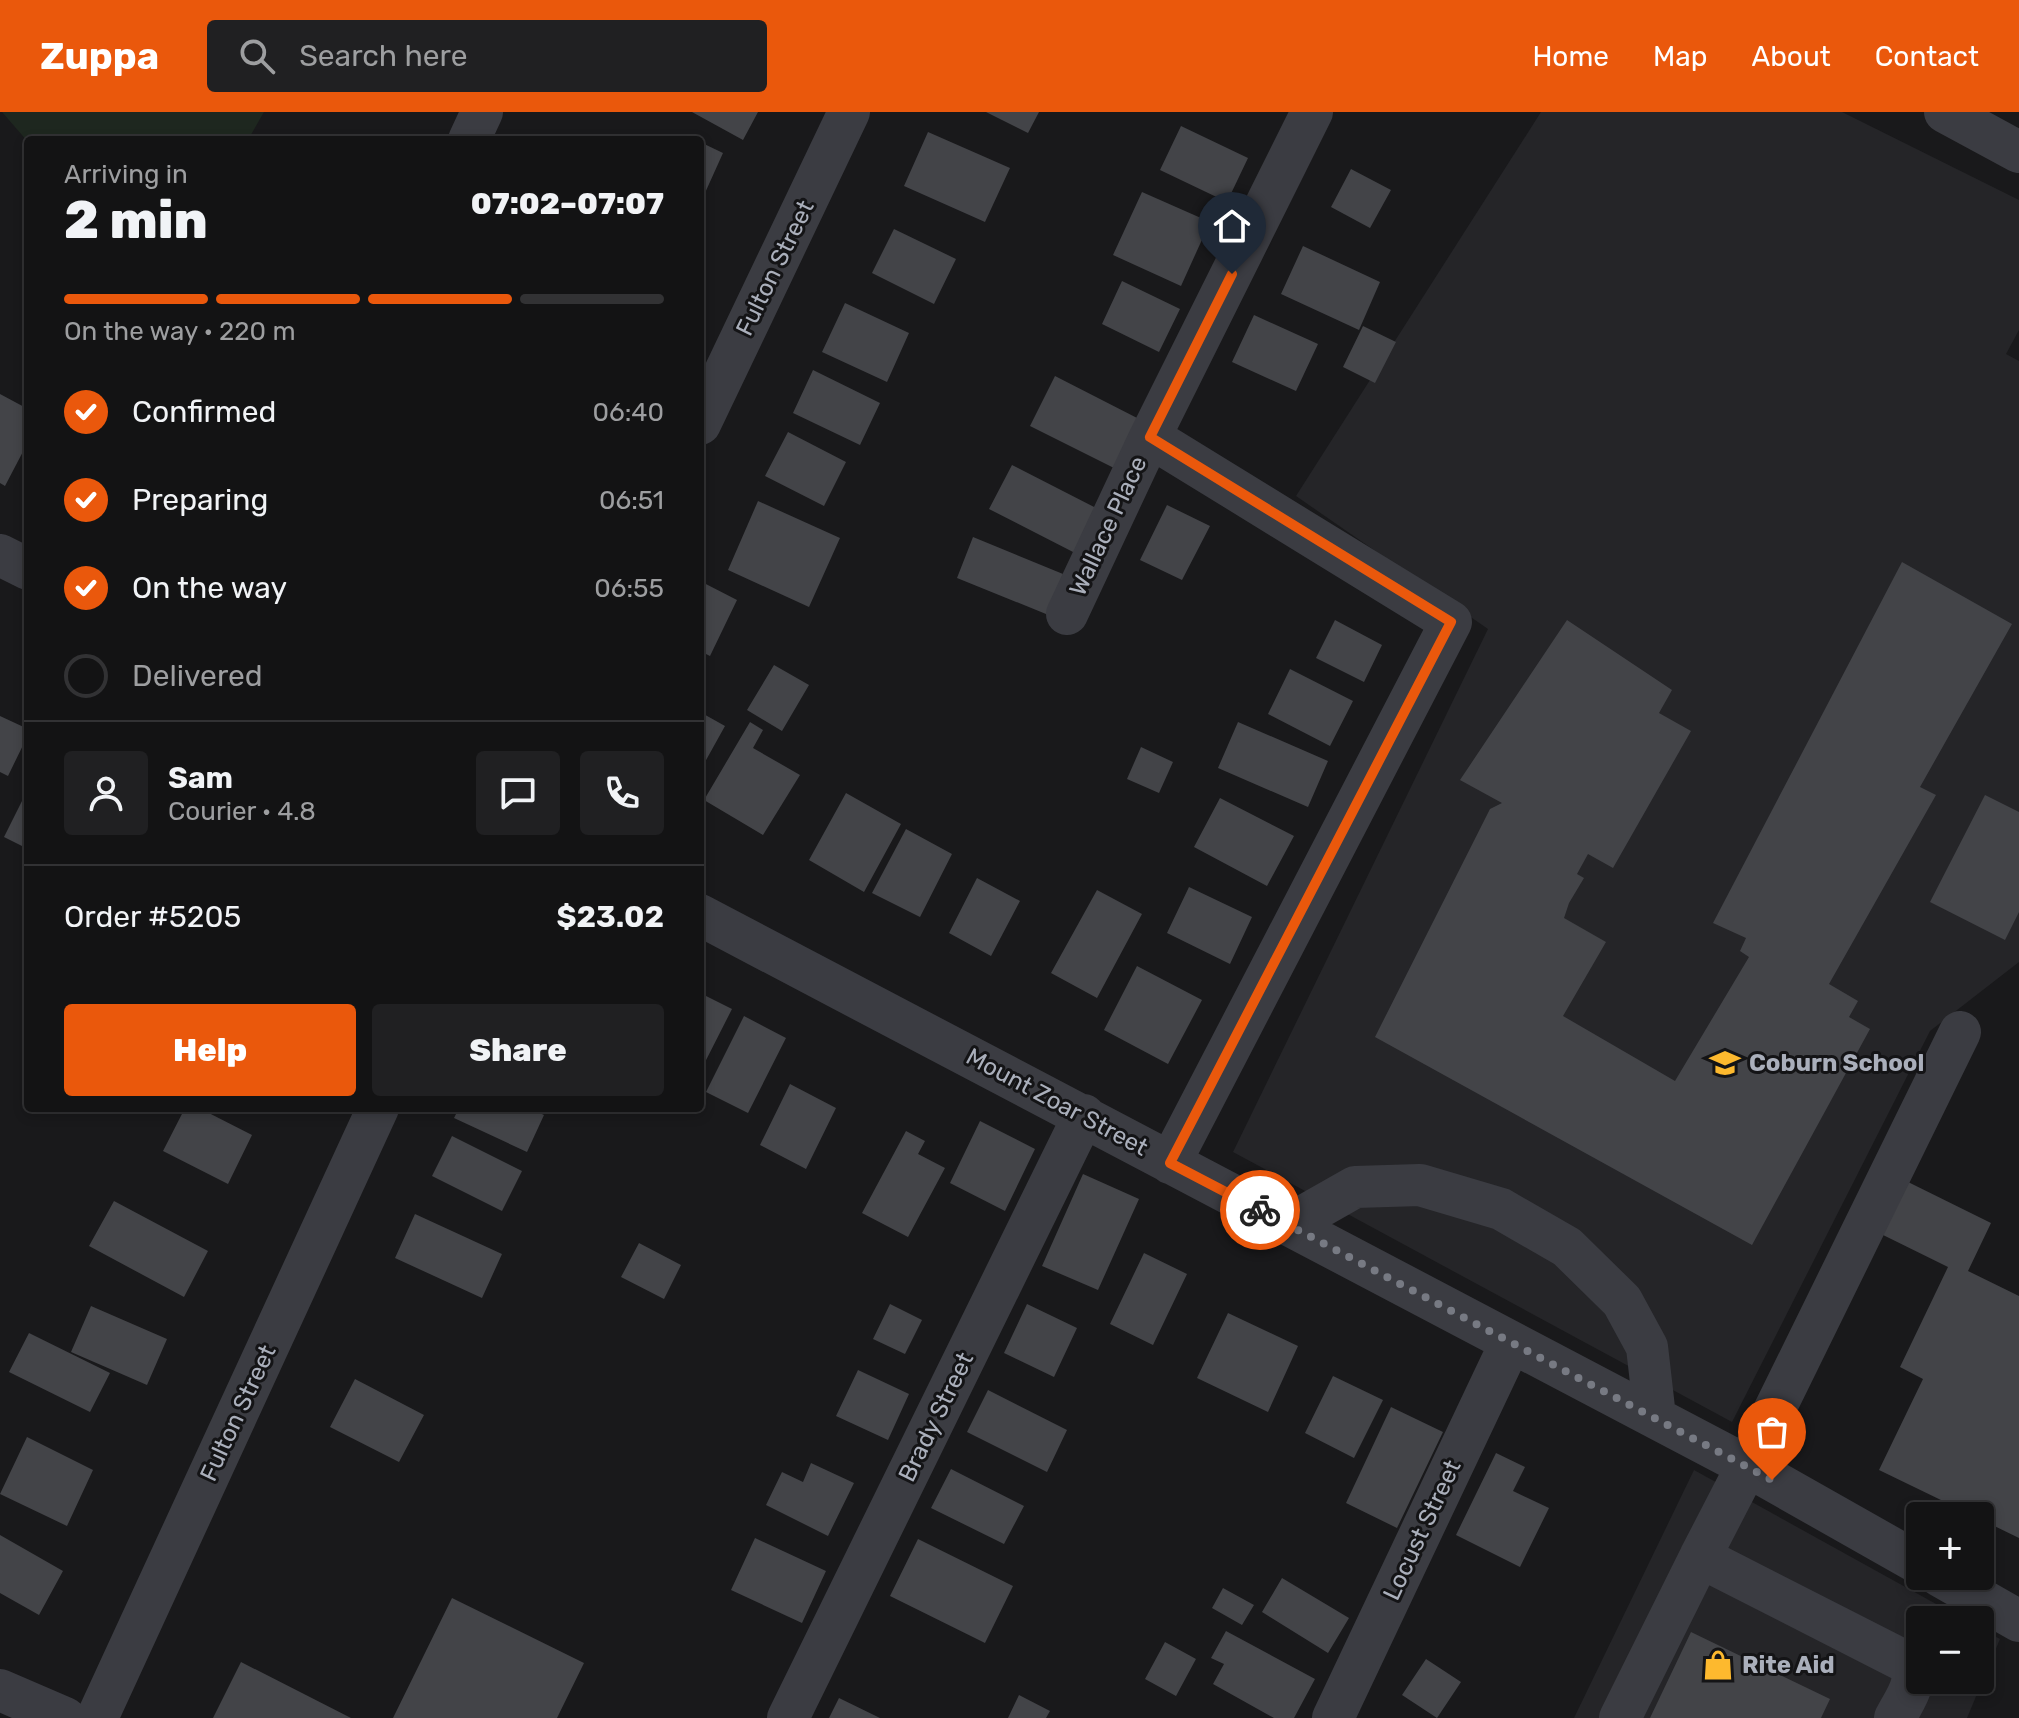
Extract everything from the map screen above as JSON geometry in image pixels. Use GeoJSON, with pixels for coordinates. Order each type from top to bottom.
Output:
{"type":"FeatureCollection","features":[{"type":"Feature","properties":{"kind":"street"},"geometry":{"type":"LineString","coordinates":[[471,136],[482,112]]}},
{"type":"Feature","properties":{"kind":"street","name":"Fulton Street"},"geometry":{"type":"LineString","coordinates":[[704,416],[849,112]]}},
{"type":"Feature","properties":{"kind":"street","name":"Wallace Place"},"geometry":{"type":"LineString","coordinates":[[1067,614],[1150,437],[1312,112]]}},
{"type":"Feature","properties":{"kind":"street"},"geometry":{"type":"LineString","coordinates":[[1945,112],[2019,152]]}},
{"type":"Feature","properties":{"kind":"street","name":"Wallace Place"},"geometry":{"type":"LineString","coordinates":[[1150,437],[1451,622],[1170,1163]]}},
{"type":"Feature","properties":{"kind":"street"},"geometry":{"type":"LineString","coordinates":[[0,555],[24,567]]}},
{"type":"Feature","properties":{"kind":"street","name":"Mount Zoar Street"},"geometry":{"type":"LineString","coordinates":[[704,917],[1655,1417],[1906,1556]]}},
{"type":"Feature","properties":{"kind":"street"},"geometry":{"type":"LineString","coordinates":[[1620,1718],[1960,1032]]}},
{"type":"Feature","properties":{"kind":"street","name":"Fulton Street"},"geometry":{"type":"LineString","coordinates":[[97,1718],[376,1112]]}},
{"type":"Feature","properties":{"kind":"street","name":"Brady Street"},"geometry":{"type":"LineString","coordinates":[[788,1718],[1084,1115]]}},
{"type":"Feature","properties":{"kind":"street"},"geometry":{"type":"LineString","coordinates":[[1288,1225],[1355,1187],[1420,1185],[1501,1209],[1567,1247],[1622,1301],[1647,1347],[1655,1417]]}},
{"type":"Feature","properties":{"kind":"street","name":"Locust Street"},"geometry":{"type":"LineString","coordinates":[[1333,1718],[1511,1342]]}},
{"type":"Feature","properties":{"kind":"street"},"geometry":{"type":"LineString","coordinates":[[1700,1557],[1906,1662],[1913,1669],[1914,1680],[1895,1718]]}},
{"type":"Feature","properties":{"kind":"street"},"geometry":{"type":"LineString","coordinates":[[1965,1590],[2019,1621]]}},
{"type":"Feature","properties":{"kind":"street"},"geometry":{"type":"LineString","coordinates":[[0,1690],[65,1718]]}},
{"type":"Feature","properties":{"kind":"shaded area"},"geometry":{"type":"Polygon","coordinates":[[[2,112],[264,112],[250,136],[24,137],[2,112]]]}},
{"type":"Feature","properties":{"kind":"shaded area"},"geometry":{"type":"Polygon","coordinates":[[[1541,112],[1842,112],[2019,200],[2019,330],[2006,354],[2019,361],[2019,962],[1930,1031],[1732,1422],[1233,1152],[1488,629],[1296,496],[1541,112]]]}},
{"type":"Feature","properties":{"kind":"shaded area"},"geometry":{"type":"Polygon","coordinates":[[[1694,1470],[1940,1606],[1906,1606],[1906,1694],[1977,1694],[1967,1718],[1574,1718],[1694,1470]]]}},
{"type":"Feature","properties":{"kind":"shaded area"},"geometry":{"type":"Polygon","coordinates":[[[1994,1636],[2000,1639],[1994,1653],[1994,1636]]]}},
{"type":"Feature","properties":{"kind":"building"},"geometry":{"type":"Polygon","coordinates":[[[692,112],[758,112],[743,140],[692,112]]]}},
{"type":"Feature","properties":{"kind":"building"},"geometry":{"type":"Polygon","coordinates":[[[986,112],[1039,112],[1028,133],[986,112]]]}},
{"type":"Feature","properties":{"kind":"building"},"geometry":{"type":"Polygon","coordinates":[[[1181,126],[1248,158],[1227,202],[1160,170],[1181,126]]]}},
{"type":"Feature","properties":{"kind":"building"},"geometry":{"type":"Polygon","coordinates":[[[928,132],[1010,168],[985,222],[904,186],[928,132]]]}},
{"type":"Feature","properties":{"kind":"building"},"geometry":{"type":"Polygon","coordinates":[[[704,144],[723,153],[704,195],[704,144]]]}},
{"type":"Feature","properties":{"kind":"building"},"geometry":{"type":"Polygon","coordinates":[[[1351,169],[1391,190],[1370,228],[1331,207],[1351,169]]]}},
{"type":"Feature","properties":{"kind":"building"},"geometry":{"type":"Polygon","coordinates":[[[1142,192],[1210,222],[1181,286],[1113,255],[1142,192]]]}},
{"type":"Feature","properties":{"kind":"building"},"geometry":{"type":"Polygon","coordinates":[[[894,229],[956,259],[934,304],[872,273],[894,229]]]}},
{"type":"Feature","properties":{"kind":"building"},"geometry":{"type":"Polygon","coordinates":[[[1303,246],[1380,282],[1359,330],[1281,294],[1303,246]]]}},
{"type":"Feature","properties":{"kind":"building"},"geometry":{"type":"Polygon","coordinates":[[[1122,281],[1180,309],[1159,352],[1102,324],[1122,281]]]}},
{"type":"Feature","properties":{"kind":"building"},"geometry":{"type":"Polygon","coordinates":[[[845,303],[909,333],[887,382],[822,352],[845,303]]]}},
{"type":"Feature","properties":{"kind":"building"},"geometry":{"type":"Polygon","coordinates":[[[1254,315],[1318,344],[1296,391],[1232,362],[1254,315]]]}},
{"type":"Feature","properties":{"kind":"building"},"geometry":{"type":"Polygon","coordinates":[[[1363,326],[1396,342],[1375,383],[1343,367],[1363,326]]]}},
{"type":"Feature","properties":{"kind":"building"},"geometry":{"type":"Polygon","coordinates":[[[813,370],[880,403],[860,445],[793,413],[813,370]]]}},
{"type":"Feature","properties":{"kind":"building"},"geometry":{"type":"Polygon","coordinates":[[[1055,376],[1141,420],[1116,469],[1030,426],[1055,376]]]}},
{"type":"Feature","properties":{"kind":"building"},"geometry":{"type":"Polygon","coordinates":[[[0,394],[24,407],[24,450],[5,486],[0,483],[0,394]]]}},
{"type":"Feature","properties":{"kind":"building"},"geometry":{"type":"Polygon","coordinates":[[[788,432],[846,462],[824,506],[765,476],[788,432]]]}},
{"type":"Feature","properties":{"kind":"building"},"geometry":{"type":"Polygon","coordinates":[[[1012,465],[1098,509],[1075,553],[989,509],[1012,465]]]}},
{"type":"Feature","properties":{"kind":"building"},"geometry":{"type":"Polygon","coordinates":[[[758,501],[840,538],[809,607],[728,570],[758,501]]]}},
{"type":"Feature","properties":{"kind":"building"},"geometry":{"type":"Polygon","coordinates":[[[1167,505],[1210,526],[1182,580],[1140,560],[1167,505]]]}},
{"type":"Feature","properties":{"kind":"building"},"geometry":{"type":"Polygon","coordinates":[[[973,537],[1063,574],[1046,614],[957,578],[973,537]]]}},
{"type":"Feature","properties":{"kind":"building"},"geometry":{"type":"Polygon","coordinates":[[[1902,562],[2012,624],[1920,787],[1936,795],[1829,984],[1858,1001],[1849,1017],[1870,1029],[1752,1245],[1375,1037],[1490,809],[1502,803],[1460,780],[1567,620],[1672,690],[1659,713],[1691,731],[1613,868],[1588,854],[1577,874],[1584,878],[1564,918],[1606,942],[1563,1016],[1675,1081],[1749,957],[1740,951],[1746,938],[1713,923],[1902,562]]]}},
{"type":"Feature","properties":{"kind":"building"},"geometry":{"type":"Polygon","coordinates":[[[704,583],[737,600],[710,656],[704,653],[704,583]]]}},
{"type":"Feature","properties":{"kind":"building"},"geometry":{"type":"Polygon","coordinates":[[[1335,620],[1382,645],[1364,682],[1316,658],[1335,620]]]}},
{"type":"Feature","properties":{"kind":"building"},"geometry":{"type":"Polygon","coordinates":[[[774,665],[809,685],[782,731],[747,710],[774,665]]]}},
{"type":"Feature","properties":{"kind":"building"},"geometry":{"type":"Polygon","coordinates":[[[1290,669],[1353,701],[1330,746],[1268,714],[1290,669]]]}},
{"type":"Feature","properties":{"kind":"building"},"geometry":{"type":"Polygon","coordinates":[[[704,714],[725,726],[704,764],[704,714]]]}},
{"type":"Feature","properties":{"kind":"building"},"geometry":{"type":"Polygon","coordinates":[[[0,716],[24,727],[24,743],[8,776],[0,772],[0,716]]]}},
{"type":"Feature","properties":{"kind":"building"},"geometry":{"type":"Polygon","coordinates":[[[750,722],[763,730],[753,748],[800,775],[763,835],[704,800],[750,722]]]}},
{"type":"Feature","properties":{"kind":"building"},"geometry":{"type":"Polygon","coordinates":[[[1238,722],[1328,761],[1308,807],[1218,768],[1238,722]]]}},
{"type":"Feature","properties":{"kind":"building"},"geometry":{"type":"Polygon","coordinates":[[[1141,747],[1173,762],[1159,793],[1127,779],[1141,747]]]}},
{"type":"Feature","properties":{"kind":"building"},"geometry":{"type":"Polygon","coordinates":[[[846,793],[901,824],[864,892],[809,860],[846,793]]]}},
{"type":"Feature","properties":{"kind":"building"},"geometry":{"type":"Polygon","coordinates":[[[1985,795],[2019,812],[2019,912],[2005,940],[1930,902],[1985,795]]]}},
{"type":"Feature","properties":{"kind":"building"},"geometry":{"type":"Polygon","coordinates":[[[24,797],[24,847],[4,837],[24,797]]]}},
{"type":"Feature","properties":{"kind":"building"},"geometry":{"type":"Polygon","coordinates":[[[1220,798],[1294,836],[1267,886],[1194,847],[1220,798]]]}},
{"type":"Feature","properties":{"kind":"building"},"geometry":{"type":"Polygon","coordinates":[[[906,829],[952,854],[920,917],[872,893],[906,829]]]}},
{"type":"Feature","properties":{"kind":"building"},"geometry":{"type":"Polygon","coordinates":[[[977,878],[1020,901],[991,956],[949,933],[977,878]]]}},
{"type":"Feature","properties":{"kind":"building"},"geometry":{"type":"Polygon","coordinates":[[[1189,887],[1252,917],[1230,964],[1167,933],[1189,887]]]}},
{"type":"Feature","properties":{"kind":"building"},"geometry":{"type":"Polygon","coordinates":[[[1097,890],[1142,914],[1097,998],[1051,973],[1097,890]]]}},
{"type":"Feature","properties":{"kind":"building"},"geometry":{"type":"Polygon","coordinates":[[[1137,966],[1202,1000],[1168,1064],[1104,1030],[1137,966]]]}},
{"type":"Feature","properties":{"kind":"building"},"geometry":{"type":"Polygon","coordinates":[[[704,995],[732,1009],[704,1064],[704,995]]]}},
{"type":"Feature","properties":{"kind":"building"},"geometry":{"type":"Polygon","coordinates":[[[744,1016],[786,1038],[748,1113],[706,1092],[744,1016]]]}},
{"type":"Feature","properties":{"kind":"building"},"geometry":{"type":"Polygon","coordinates":[[[790,1084],[836,1108],[806,1169],[760,1145],[790,1084]]]}},
{"type":"Feature","properties":{"kind":"building"},"geometry":{"type":"Polygon","coordinates":[[[183,1112],[207,1112],[252,1135],[228,1184],[163,1151],[183,1112]]]}},
{"type":"Feature","properties":{"kind":"building"},"geometry":{"type":"Polygon","coordinates":[[[457,1112],[538,1112],[544,1115],[527,1152],[454,1118],[457,1112]]]}},
{"type":"Feature","properties":{"kind":"building"},"geometry":{"type":"Polygon","coordinates":[[[980,1121],[1035,1149],[1005,1211],[950,1183],[980,1121]]]}},
{"type":"Feature","properties":{"kind":"building"},"geometry":{"type":"Polygon","coordinates":[[[906,1131],[925,1141],[918,1154],[945,1168],[908,1237],[862,1213],[906,1131]]]}},
{"type":"Feature","properties":{"kind":"building"},"geometry":{"type":"Polygon","coordinates":[[[452,1136],[522,1171],[502,1211],[432,1176],[452,1136]]]}},
{"type":"Feature","properties":{"kind":"building"},"geometry":{"type":"Polygon","coordinates":[[[1083,1174],[1139,1199],[1098,1290],[1042,1266],[1083,1174]]]}},
{"type":"Feature","properties":{"kind":"building"},"geometry":{"type":"Polygon","coordinates":[[[1904,1180],[1991,1223],[1968,1271],[2019,1296],[2019,1538],[1994,1526],[1994,1502],[1945,1502],[1879,1470],[1923,1379],[1900,1367],[1948,1267],[1879,1233],[1904,1180]]]}},
{"type":"Feature","properties":{"kind":"building"},"geometry":{"type":"Polygon","coordinates":[[[114,1201],[208,1251],[184,1297],[89,1246],[114,1201]]]}},
{"type":"Feature","properties":{"kind":"building"},"geometry":{"type":"Polygon","coordinates":[[[415,1214],[502,1254],[482,1298],[395,1258],[415,1214]]]}},
{"type":"Feature","properties":{"kind":"building"},"geometry":{"type":"Polygon","coordinates":[[[639,1243],[681,1265],[664,1299],[621,1277],[639,1243]]]}},
{"type":"Feature","properties":{"kind":"building"},"geometry":{"type":"Polygon","coordinates":[[[1144,1253],[1187,1274],[1153,1345],[1110,1324],[1144,1253]]]}},
{"type":"Feature","properties":{"kind":"building"},"geometry":{"type":"Polygon","coordinates":[[[890,1304],[922,1320],[905,1354],[873,1339],[890,1304]]]}},
{"type":"Feature","properties":{"kind":"building"},"geometry":{"type":"Polygon","coordinates":[[[1027,1304],[1077,1328],[1054,1377],[1004,1353],[1027,1304]]]}},
{"type":"Feature","properties":{"kind":"building"},"geometry":{"type":"Polygon","coordinates":[[[91,1306],[167,1339],[147,1385],[71,1352],[91,1306]]]}},
{"type":"Feature","properties":{"kind":"building"},"geometry":{"type":"Polygon","coordinates":[[[1228,1313],[1298,1346],[1268,1412],[1197,1378],[1228,1313]]]}},
{"type":"Feature","properties":{"kind":"building"},"geometry":{"type":"Polygon","coordinates":[[[29,1333],[110,1373],[90,1412],[9,1372],[29,1333]]]}},
{"type":"Feature","properties":{"kind":"building"},"geometry":{"type":"Polygon","coordinates":[[[858,1370],[909,1394],[888,1440],[836,1416],[858,1370]]]}},
{"type":"Feature","properties":{"kind":"building"},"geometry":{"type":"Polygon","coordinates":[[[1333,1376],[1383,1400],[1354,1458],[1305,1433],[1333,1376]]]}},
{"type":"Feature","properties":{"kind":"building"},"geometry":{"type":"Polygon","coordinates":[[[355,1379],[424,1415],[399,1462],[330,1427],[355,1379]]]}},
{"type":"Feature","properties":{"kind":"building"},"geometry":{"type":"Polygon","coordinates":[[[988,1390],[1067,1430],[1047,1472],[967,1432],[988,1390]]]}},
{"type":"Feature","properties":{"kind":"building"},"geometry":{"type":"Polygon","coordinates":[[[1391,1407],[1443,1432],[1397,1528],[1346,1503],[1391,1407]]]}},
{"type":"Feature","properties":{"kind":"building"},"geometry":{"type":"Polygon","coordinates":[[[27,1437],[93,1470],[67,1526],[0,1494],[27,1437]]]}},
{"type":"Feature","properties":{"kind":"building"},"geometry":{"type":"Polygon","coordinates":[[[1496,1453],[1525,1467],[1513,1491],[1549,1508],[1520,1567],[1456,1535],[1496,1453]]]}},
{"type":"Feature","properties":{"kind":"building"},"geometry":{"type":"Polygon","coordinates":[[[811,1463],[854,1483],[828,1536],[766,1505],[782,1472],[803,1482],[811,1463]]]}},
{"type":"Feature","properties":{"kind":"building"},"geometry":{"type":"Polygon","coordinates":[[[951,1469],[1024,1506],[1004,1544],[931,1508],[951,1469]]]}},
{"type":"Feature","properties":{"kind":"building"},"geometry":{"type":"Polygon","coordinates":[[[0,1535],[63,1571],[39,1615],[0,1593],[0,1535]]]}},
{"type":"Feature","properties":{"kind":"building"},"geometry":{"type":"Polygon","coordinates":[[[755,1538],[826,1571],[802,1623],[731,1590],[755,1538]]]}},
{"type":"Feature","properties":{"kind":"building"},"geometry":{"type":"Polygon","coordinates":[[[918,1539],[1013,1586],[985,1643],[890,1596],[918,1539]]]}},
{"type":"Feature","properties":{"kind":"building"},"geometry":{"type":"Polygon","coordinates":[[[1282,1578],[1349,1618],[1328,1653],[1262,1612],[1282,1578]]]}},
{"type":"Feature","properties":{"kind":"building"},"geometry":{"type":"Polygon","coordinates":[[[1223,1588],[1254,1605],[1242,1625],[1212,1608],[1223,1588]]]}},
{"type":"Feature","properties":{"kind":"building"},"geometry":{"type":"Polygon","coordinates":[[[452,1598],[584,1663],[557,1718],[393,1718],[452,1598]]]}},
{"type":"Feature","properties":{"kind":"building"},"geometry":{"type":"Polygon","coordinates":[[[1226,1631],[1315,1679],[1294,1718],[1274,1718],[1213,1684],[1224,1664],[1211,1658],[1226,1631]]]}},
{"type":"Feature","properties":{"kind":"building","name":"Rite Aid"},"geometry":{"type":"Polygon","coordinates":[[[1691,1632],[1830,1699],[1821,1718],[1650,1718],[1691,1632]]]}},
{"type":"Feature","properties":{"kind":"building"},"geometry":{"type":"Polygon","coordinates":[[[1165,1642],[1196,1659],[1176,1696],[1145,1679],[1165,1642]]]}},
{"type":"Feature","properties":{"kind":"building"},"geometry":{"type":"Polygon","coordinates":[[[1426,1659],[1461,1682],[1437,1718],[1402,1695],[1426,1659]]]}},
{"type":"Feature","properties":{"kind":"building"},"geometry":{"type":"Polygon","coordinates":[[[241,1662],[351,1718],[213,1718],[241,1662]]]}},
{"type":"Feature","properties":{"kind":"building"},"geometry":{"type":"Polygon","coordinates":[[[1019,1695],[1050,1711],[1046,1718],[1008,1718],[1019,1695]]]}},
{"type":"Feature","properties":{"kind":"building"},"geometry":{"type":"Polygon","coordinates":[[[839,1698],[880,1718],[829,1718],[839,1698]]]}},
{"type":"Feature","properties":{"kind":"way so far"},"geometry":{"type":"LineString","coordinates":[[1260,1210],[1772,1480]]}},
{"type":"Feature","properties":{"kind":"place","name":"Coburn School"},"geometry":{"type":"Point","coordinates":[1725,1063]}},
{"type":"Feature","properties":{"kind":"place","name":"Rite Aid"},"geometry":{"type":"Point","coordinates":[1718,1665]}},
{"type":"Feature","properties":{"kind":"route"},"geometry":{"type":"LineString","coordinates":[[1232,274],[1150,437],[1451,622],[1170,1163],[1260,1210]]}}]}
